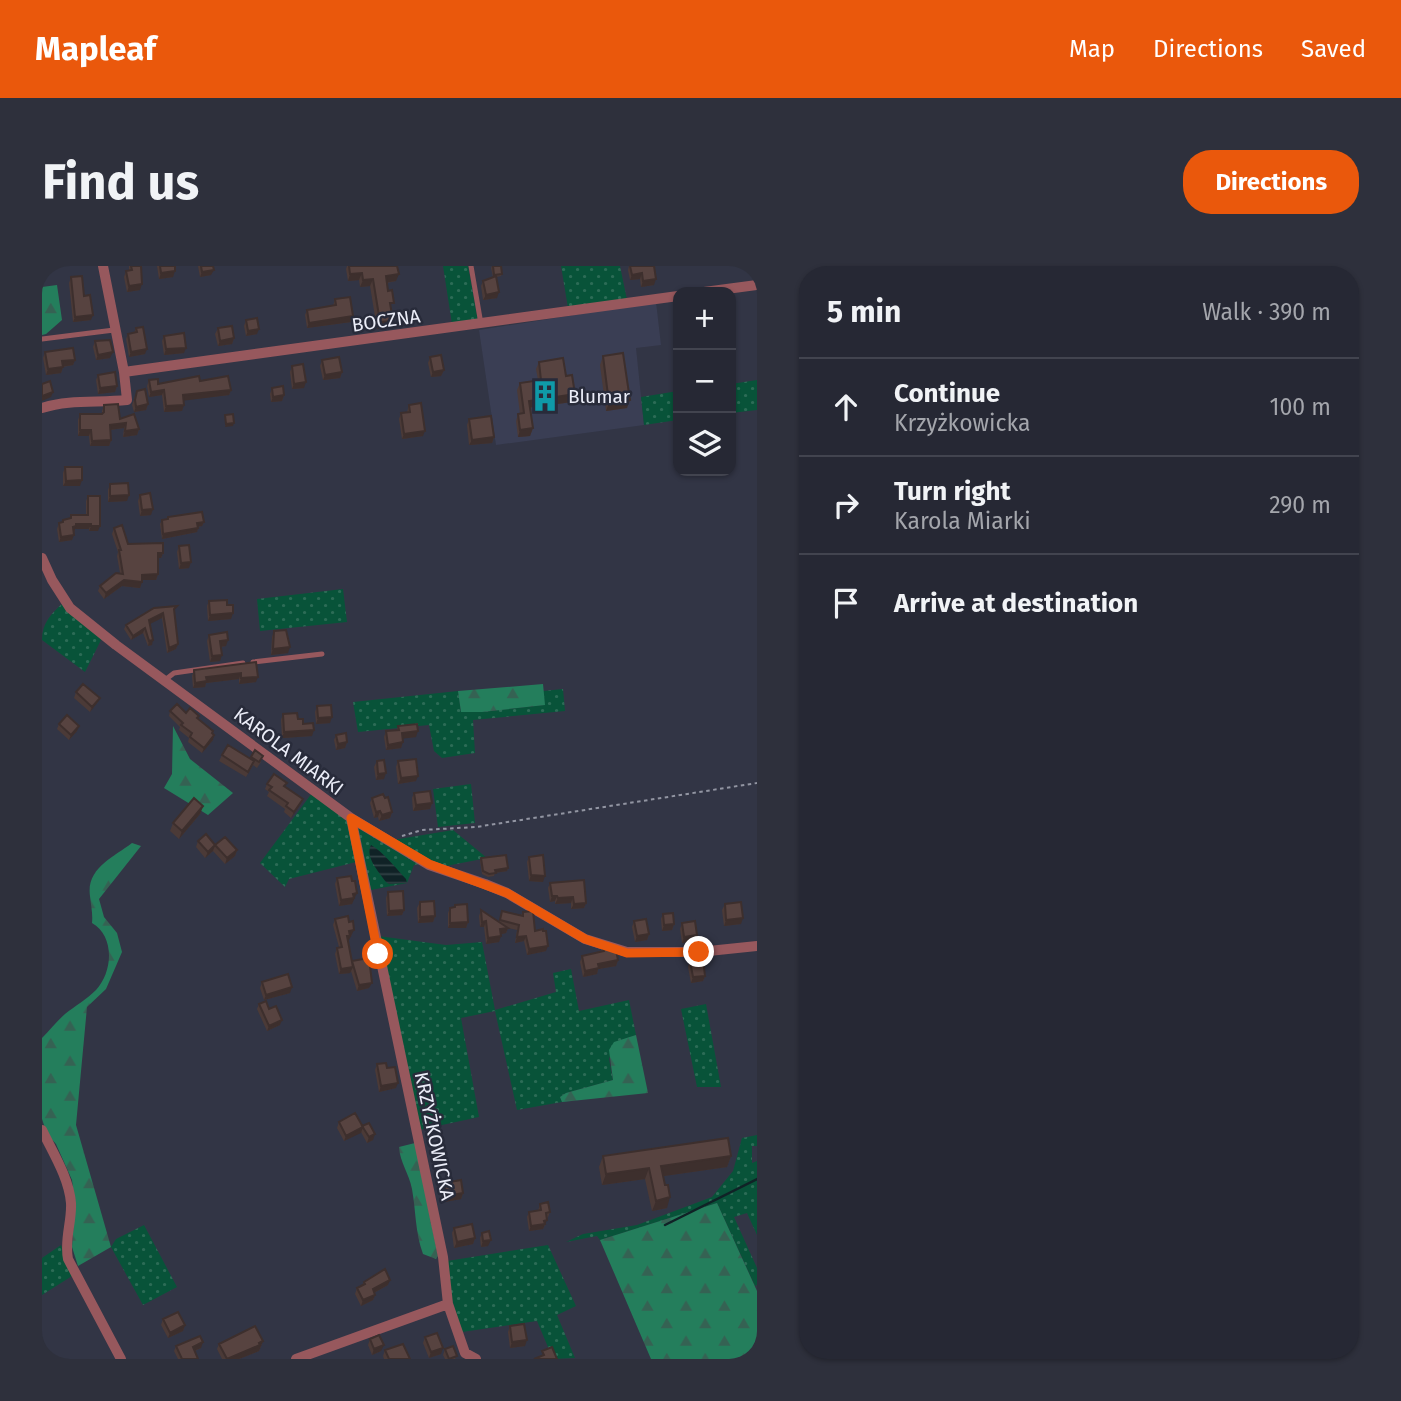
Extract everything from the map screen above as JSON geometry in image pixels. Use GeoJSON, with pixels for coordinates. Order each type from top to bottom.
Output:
{"type":"FeatureCollection","features":[{"type":"Feature","properties":{"kind":"street"},"geometry":{"type":"LineString","coordinates":[[42,408],[61,401],[127,400],[103,266]]}},
{"type":"Feature","properties":{"kind":"street"},"geometry":{"type":"LineString","coordinates":[[736,288],[757,285]]}},
{"type":"Feature","properties":{"kind":"street","name":"BOCZNA"},"geometry":{"type":"LineString","coordinates":[[124,372],[673,297]]}},
{"type":"Feature","properties":{"kind":"street","name":"KAROLA MIARKI"},"geometry":{"type":"LineString","coordinates":[[42,558],[70,608],[164,681],[351,818],[429,864],[507,893],[585,939],[627,953],[699,952],[757,946]]}},
{"type":"Feature","properties":{"kind":"street","name":"KRZYŻKOWICKA"},"geometry":{"type":"LineString","coordinates":[[351,818],[443,1257],[448,1304],[465,1353],[477,1359]]}},
{"type":"Feature","properties":{"kind":"street"},"geometry":{"type":"LineString","coordinates":[[42,1130],[68,1188],[71,1206],[66,1247],[68,1259],[121,1359]]}},
{"type":"Feature","properties":{"kind":"street"},"geometry":{"type":"LineString","coordinates":[[296,1359],[448,1304]]}},
{"type":"Feature","properties":{"kind":"lane"},"geometry":{"type":"LineString","coordinates":[[471,266],[481,324]]}},
{"type":"Feature","properties":{"kind":"lane"},"geometry":{"type":"LineString","coordinates":[[42,339],[114,330]]}},
{"type":"Feature","properties":{"kind":"lane"},"geometry":{"type":"LineString","coordinates":[[164,681],[174,673],[187,670],[322,654]]}},
{"type":"Feature","properties":{"kind":"path"},"geometry":{"type":"LineString","coordinates":[[387,840],[422,830],[476,827],[757,783]]}},
{"type":"Feature","properties":{"kind":"shaded area"},"geometry":{"type":"Polygon","coordinates":[[[656,302],[661,345],[636,348],[644,425],[496,445],[479,330],[656,302]]]}},
{"type":"Feature","properties":{"kind":"shaded area"},"geometry":{"type":"Polygon","coordinates":[[[371,845],[389,860],[407,883],[386,882],[371,859],[371,845]]]}},
{"type":"Feature","properties":{"kind":"green space"},"geometry":{"type":"Polygon","coordinates":[[[443,266],[468,266],[478,321],[452,324],[443,266]]]}},
{"type":"Feature","properties":{"kind":"green space"},"geometry":{"type":"Polygon","coordinates":[[[561,266],[620,266],[627,300],[568,308],[561,266]]]}},
{"type":"Feature","properties":{"kind":"green space"},"geometry":{"type":"Polygon","coordinates":[[[57,285],[62,320],[42,335],[42,287],[57,285]]]}},
{"type":"Feature","properties":{"kind":"green space"},"geometry":{"type":"Polygon","coordinates":[[[757,380],[757,410],[736,412],[736,383],[757,380]]]}},
{"type":"Feature","properties":{"kind":"green space"},"geometry":{"type":"Polygon","coordinates":[[[673,392],[673,421],[644,425],[641,397],[673,392]]]}},
{"type":"Feature","properties":{"kind":"green space"},"geometry":{"type":"Polygon","coordinates":[[[343,589],[347,622],[260,631],[257,599],[343,589]]]}},
{"type":"Feature","properties":{"kind":"green space"},"geometry":{"type":"Polygon","coordinates":[[[63,603],[102,638],[85,672],[42,640],[48,619],[63,603]]]}},
{"type":"Feature","properties":{"kind":"green space"},"geometry":{"type":"Polygon","coordinates":[[[543,684],[545,705],[461,712],[458,691],[543,684]]]}},
{"type":"Feature","properties":{"kind":"green space"},"geometry":{"type":"Polygon","coordinates":[[[563,689],[565,711],[473,720],[475,753],[442,758],[434,751],[429,725],[358,732],[353,702],[458,691],[461,712],[482,712],[544,705],[543,691],[563,689]]]}},
{"type":"Feature","properties":{"kind":"green space"},"geometry":{"type":"Polygon","coordinates":[[[173,726],[190,759],[233,793],[208,815],[164,788],[172,774],[173,726]]]}},
{"type":"Feature","properties":{"kind":"green space"},"geometry":{"type":"Polygon","coordinates":[[[471,784],[475,823],[438,827],[433,789],[471,784]]]}},
{"type":"Feature","properties":{"kind":"green space"},"geometry":{"type":"Polygon","coordinates":[[[312,793],[348,820],[356,862],[289,879],[285,887],[260,863],[312,793]]]}},
{"type":"Feature","properties":{"kind":"green space"},"geometry":{"type":"Polygon","coordinates":[[[356,825],[420,864],[414,865],[407,883],[371,890],[356,825]]]}},
{"type":"Feature","properties":{"kind":"green space"},"geometry":{"type":"Polygon","coordinates":[[[453,830],[487,858],[446,866],[430,862],[393,840],[453,830]]]}},
{"type":"Feature","properties":{"kind":"green space"},"geometry":{"type":"Polygon","coordinates":[[[132,843],[141,846],[99,899],[104,917],[117,933],[122,952],[106,989],[87,1007],[76,1125],[111,1247],[78,1266],[72,1247],[75,1204],[72,1180],[56,1144],[47,1134],[42,1119],[42,1038],[65,1014],[96,990],[106,974],[108,945],[105,936],[92,923],[90,886],[92,878],[103,864],[132,843]]]}},
{"type":"Feature","properties":{"kind":"green space"},"geometry":{"type":"Polygon","coordinates":[[[378,936],[446,945],[482,942],[495,1010],[556,992],[553,973],[571,969],[579,1011],[629,1000],[636,1035],[615,1042],[609,1059],[613,1080],[566,1093],[560,1097],[562,1102],[517,1110],[495,1011],[461,1018],[479,1117],[419,1130],[378,936]]]}},
{"type":"Feature","properties":{"kind":"green space"},"geometry":{"type":"Polygon","coordinates":[[[706,1004],[721,1087],[697,1087],[681,1009],[706,1004]]]}},
{"type":"Feature","properties":{"kind":"green space"},"geometry":{"type":"Polygon","coordinates":[[[636,1035],[648,1093],[562,1102],[560,1097],[566,1093],[613,1080],[609,1050],[614,1042],[636,1035]]]}},
{"type":"Feature","properties":{"kind":"green space"},"geometry":{"type":"Polygon","coordinates":[[[757,1135],[757,1146],[752,1146],[752,1163],[757,1161],[757,1235],[747,1213],[734,1217],[757,1268],[757,1285],[755,1286],[717,1203],[600,1240],[597,1236],[566,1242],[583,1234],[637,1225],[712,1197],[733,1171],[742,1138],[757,1135]]]}},
{"type":"Feature","properties":{"kind":"green space"},"geometry":{"type":"Polygon","coordinates":[[[415,1143],[438,1256],[436,1259],[423,1254],[420,1246],[412,1189],[400,1153],[399,1147],[415,1143]]]}},
{"type":"Feature","properties":{"kind":"green space"},"geometry":{"type":"Polygon","coordinates":[[[717,1203],[757,1291],[757,1359],[651,1359],[600,1240],[717,1203]]]}},
{"type":"Feature","properties":{"kind":"green space"},"geometry":{"type":"Polygon","coordinates":[[[144,1225],[177,1287],[143,1305],[111,1247],[116,1239],[144,1225]]]}},
{"type":"Feature","properties":{"kind":"green space"},"geometry":{"type":"Polygon","coordinates":[[[61,1245],[72,1276],[42,1295],[42,1258],[61,1245]]]}},
{"type":"Feature","properties":{"kind":"green space"},"geometry":{"type":"Polygon","coordinates":[[[548,1245],[576,1306],[557,1315],[575,1358],[553,1359],[537,1321],[462,1332],[452,1300],[447,1261],[548,1245]]]}},
{"type":"Feature","properties":{"kind":"building"},"geometry":{"type":"Polygon","coordinates":[[[131,266],[141,266],[142,284],[129,286],[126,271],[132,270],[131,266]]]}},
{"type":"Feature","properties":{"kind":"building"},"geometry":{"type":"Polygon","coordinates":[[[160,266],[175,266],[175,271],[161,273],[160,266]]]}},
{"type":"Feature","properties":{"kind":"building"},"geometry":{"type":"Polygon","coordinates":[[[201,266],[213,266],[214,270],[202,272],[201,266]]]}},
{"type":"Feature","properties":{"kind":"building"},"geometry":{"type":"Polygon","coordinates":[[[349,266],[397,266],[399,274],[386,276],[388,291],[392,290],[394,303],[390,303],[393,321],[380,322],[373,279],[363,280],[362,273],[350,274],[349,266]]]}},
{"type":"Feature","properties":{"kind":"building"},"geometry":{"type":"Polygon","coordinates":[[[493,266],[501,266],[502,274],[494,275],[493,266]]]}},
{"type":"Feature","properties":{"kind":"building"},"geometry":{"type":"Polygon","coordinates":[[[630,266],[654,266],[656,279],[643,281],[642,273],[632,275],[630,266]]]}},
{"type":"Feature","properties":{"kind":"building"},"geometry":{"type":"Polygon","coordinates":[[[82,276],[84,296],[90,295],[93,315],[75,317],[71,277],[82,276]]]}},
{"type":"Feature","properties":{"kind":"building"},"geometry":{"type":"Polygon","coordinates":[[[496,276],[499,292],[486,295],[483,281],[496,276]]]}},
{"type":"Feature","properties":{"kind":"building"},"geometry":{"type":"Polygon","coordinates":[[[350,297],[353,316],[309,323],[307,310],[336,305],[335,299],[350,297]]]}},
{"type":"Feature","properties":{"kind":"building"},"geometry":{"type":"Polygon","coordinates":[[[257,318],[259,329],[248,331],[246,320],[257,318]]]}},
{"type":"Feature","properties":{"kind":"building"},"geometry":{"type":"Polygon","coordinates":[[[232,326],[234,338],[220,341],[218,328],[232,326]]]}},
{"type":"Feature","properties":{"kind":"building"},"geometry":{"type":"Polygon","coordinates":[[[143,327],[147,349],[131,352],[128,334],[143,327]]]}},
{"type":"Feature","properties":{"kind":"building"},"geometry":{"type":"Polygon","coordinates":[[[184,333],[186,348],[166,349],[164,336],[184,333]]]}},
{"type":"Feature","properties":{"kind":"building"},"geometry":{"type":"Polygon","coordinates":[[[110,340],[113,352],[98,355],[95,341],[110,340]]]}},
{"type":"Feature","properties":{"kind":"building"},"geometry":{"type":"Polygon","coordinates":[[[73,348],[75,360],[62,361],[63,367],[48,369],[45,352],[73,348]]]}},
{"type":"Feature","properties":{"kind":"building"},"geometry":{"type":"Polygon","coordinates":[[[623,353],[630,400],[609,403],[603,356],[623,353]]]}},
{"type":"Feature","properties":{"kind":"building"},"geometry":{"type":"Polygon","coordinates":[[[441,355],[444,370],[433,372],[430,357],[441,355]]]}},
{"type":"Feature","properties":{"kind":"building"},"geometry":{"type":"Polygon","coordinates":[[[339,357],[342,372],[325,375],[322,360],[339,357]]]}},
{"type":"Feature","properties":{"kind":"building"},"geometry":{"type":"Polygon","coordinates":[[[563,358],[566,376],[572,375],[575,394],[529,401],[533,428],[520,430],[518,414],[524,413],[520,383],[541,380],[539,362],[563,358]]]}},
{"type":"Feature","properties":{"kind":"building"},"geometry":{"type":"Polygon","coordinates":[[[303,364],[306,382],[294,384],[292,366],[303,364]]]}},
{"type":"Feature","properties":{"kind":"building"},"geometry":{"type":"Polygon","coordinates":[[[115,372],[117,386],[100,388],[98,375],[115,372]]]}},
{"type":"Feature","properties":{"kind":"building"},"geometry":{"type":"Polygon","coordinates":[[[199,376],[200,381],[228,376],[231,390],[183,395],[184,405],[166,406],[164,390],[151,392],[149,380],[158,379],[158,384],[199,376]]]}},
{"type":"Feature","properties":{"kind":"building"},"geometry":{"type":"Polygon","coordinates":[[[50,381],[53,392],[42,396],[42,384],[50,381]]]}},
{"type":"Feature","properties":{"kind":"building"},"geometry":{"type":"Polygon","coordinates":[[[283,386],[284,395],[273,397],[272,388],[283,386]]]}},
{"type":"Feature","properties":{"kind":"building"},"geometry":{"type":"Polygon","coordinates":[[[145,389],[148,404],[136,407],[137,391],[145,389]]]}},
{"type":"Feature","properties":{"kind":"building"},"geometry":{"type":"Polygon","coordinates":[[[421,403],[425,431],[404,434],[401,413],[410,412],[409,405],[421,403]]]}},
{"type":"Feature","properties":{"kind":"building"},"geometry":{"type":"Polygon","coordinates":[[[118,404],[120,419],[134,414],[139,429],[125,431],[126,423],[110,425],[111,440],[92,441],[91,430],[80,430],[80,414],[102,414],[104,405],[118,404]]]}},
{"type":"Feature","properties":{"kind":"building"},"geometry":{"type":"Polygon","coordinates":[[[233,414],[234,423],[226,424],[225,415],[233,414]]]}},
{"type":"Feature","properties":{"kind":"building"},"geometry":{"type":"Polygon","coordinates":[[[491,416],[494,437],[472,440],[469,419],[491,416]]]}},
{"type":"Feature","properties":{"kind":"building"},"geometry":{"type":"Polygon","coordinates":[[[65,467],[82,467],[82,480],[66,481],[65,467]]]}},
{"type":"Feature","properties":{"kind":"building"},"geometry":{"type":"Polygon","coordinates":[[[128,483],[129,495],[110,496],[110,484],[128,483]]]}},
{"type":"Feature","properties":{"kind":"building"},"geometry":{"type":"Polygon","coordinates":[[[150,493],[153,509],[142,510],[140,495],[150,493]]]}},
{"type":"Feature","properties":{"kind":"building"},"geometry":{"type":"Polygon","coordinates":[[[88,496],[100,496],[100,526],[76,524],[73,527],[74,535],[61,537],[59,523],[71,518],[71,515],[88,515],[88,496]]]}},
{"type":"Feature","properties":{"kind":"building"},"geometry":{"type":"Polygon","coordinates":[[[202,512],[204,522],[197,523],[198,528],[163,534],[162,520],[202,512]]]}},
{"type":"Feature","properties":{"kind":"building"},"geometry":{"type":"Polygon","coordinates":[[[122,525],[128,544],[163,543],[163,553],[158,553],[158,574],[142,575],[142,582],[124,580],[106,593],[100,586],[116,573],[123,574],[121,550],[114,528],[122,525]]]}},
{"type":"Feature","properties":{"kind":"building"},"geometry":{"type":"Polygon","coordinates":[[[189,545],[191,562],[181,563],[179,546],[189,545]]]}},
{"type":"Feature","properties":{"kind":"building"},"geometry":{"type":"Polygon","coordinates":[[[227,600],[227,605],[233,605],[233,613],[210,615],[209,601],[227,600]]]}},
{"type":"Feature","properties":{"kind":"building"},"geometry":{"type":"Polygon","coordinates":[[[177,606],[174,609],[178,644],[169,648],[163,613],[149,620],[153,640],[149,641],[145,628],[133,636],[126,625],[154,608],[177,606]]]}},
{"type":"Feature","properties":{"kind":"building"},"geometry":{"type":"Polygon","coordinates":[[[286,630],[290,647],[273,649],[274,631],[286,630]]]}},
{"type":"Feature","properties":{"kind":"building"},"geometry":{"type":"Polygon","coordinates":[[[227,632],[228,640],[220,641],[222,655],[212,656],[209,635],[227,632]]]}},
{"type":"Feature","properties":{"kind":"building"},"geometry":{"type":"Polygon","coordinates":[[[256,662],[258,677],[241,678],[241,673],[206,677],[207,681],[195,683],[194,670],[256,662]]]}},
{"type":"Feature","properties":{"kind":"building"},"geometry":{"type":"Polygon","coordinates":[[[83,684],[100,698],[92,707],[76,692],[83,684]]]}},
{"type":"Feature","properties":{"kind":"building"},"geometry":{"type":"Polygon","coordinates":[[[177,704],[186,713],[190,708],[199,716],[197,718],[213,731],[214,735],[204,748],[190,737],[192,733],[181,725],[183,723],[170,711],[177,704]]]}},
{"type":"Feature","properties":{"kind":"building"},"geometry":{"type":"Polygon","coordinates":[[[331,705],[332,717],[318,718],[317,706],[331,705]]]}},
{"type":"Feature","properties":{"kind":"building"},"geometry":{"type":"Polygon","coordinates":[[[297,713],[298,719],[303,719],[303,724],[313,723],[314,730],[284,732],[283,714],[297,713]]]}},
{"type":"Feature","properties":{"kind":"building"},"geometry":{"type":"Polygon","coordinates":[[[67,715],[79,726],[71,735],[59,724],[67,715]]]}},
{"type":"Feature","properties":{"kind":"building"},"geometry":{"type":"Polygon","coordinates":[[[417,724],[418,731],[402,733],[403,742],[388,745],[386,731],[399,730],[398,726],[417,724]]]}},
{"type":"Feature","properties":{"kind":"building"},"geometry":{"type":"Polygon","coordinates":[[[346,733],[347,742],[338,744],[336,735],[346,733]]]}},
{"type":"Feature","properties":{"kind":"building"},"geometry":{"type":"Polygon","coordinates":[[[228,745],[254,761],[248,772],[222,755],[228,745]]]}},
{"type":"Feature","properties":{"kind":"building"},"geometry":{"type":"Polygon","coordinates":[[[255,750],[263,756],[259,762],[251,757],[255,750]]]}},
{"type":"Feature","properties":{"kind":"building"},"geometry":{"type":"Polygon","coordinates":[[[416,759],[418,776],[401,778],[398,761],[416,759]]]}},
{"type":"Feature","properties":{"kind":"building"},"geometry":{"type":"Polygon","coordinates":[[[384,760],[386,773],[378,774],[377,761],[384,760]]]}},
{"type":"Feature","properties":{"kind":"building"},"geometry":{"type":"Polygon","coordinates":[[[274,774],[287,783],[284,786],[303,799],[294,812],[286,806],[288,803],[269,790],[272,787],[267,784],[274,774]]]}},
{"type":"Feature","properties":{"kind":"building"},"geometry":{"type":"Polygon","coordinates":[[[430,791],[432,803],[416,805],[414,793],[430,791]]]}},
{"type":"Feature","properties":{"kind":"building"},"geometry":{"type":"Polygon","coordinates":[[[383,794],[385,798],[388,797],[392,812],[382,815],[380,811],[376,812],[372,798],[383,794]]]}},
{"type":"Feature","properties":{"kind":"building"},"geometry":{"type":"Polygon","coordinates":[[[194,798],[203,806],[182,831],[173,823],[194,798]]]}},
{"type":"Feature","properties":{"kind":"building"},"geometry":{"type":"Polygon","coordinates":[[[206,834],[215,845],[208,852],[198,841],[206,834]]]}},
{"type":"Feature","properties":{"kind":"building"},"geometry":{"type":"Polygon","coordinates":[[[225,837],[237,850],[227,858],[215,845],[225,837]]]}},
{"type":"Feature","properties":{"kind":"building"},"geometry":{"type":"Polygon","coordinates":[[[506,855],[508,868],[489,874],[483,871],[481,858],[506,855]]]}},
{"type":"Feature","properties":{"kind":"building"},"geometry":{"type":"Polygon","coordinates":[[[543,855],[545,876],[531,875],[529,857],[543,855]]]}},
{"type":"Feature","properties":{"kind":"building"},"geometry":{"type":"Polygon","coordinates":[[[351,876],[352,881],[355,881],[357,893],[353,894],[354,898],[341,900],[337,878],[351,876]]]}},
{"type":"Feature","properties":{"kind":"building"},"geometry":{"type":"Polygon","coordinates":[[[584,880],[586,903],[574,904],[573,897],[552,896],[550,883],[584,880]]]}},
{"type":"Feature","properties":{"kind":"building"},"geometry":{"type":"Polygon","coordinates":[[[403,891],[404,910],[389,911],[388,892],[403,891]]]}},
{"type":"Feature","properties":{"kind":"building"},"geometry":{"type":"Polygon","coordinates":[[[434,901],[435,916],[420,917],[420,902],[434,901]]]}},
{"type":"Feature","properties":{"kind":"building"},"geometry":{"type":"Polygon","coordinates":[[[741,902],[743,918],[726,920],[725,904],[741,902]]]}},
{"type":"Feature","properties":{"kind":"building"},"geometry":{"type":"Polygon","coordinates":[[[467,904],[468,922],[450,923],[450,908],[467,904]]]}},
{"type":"Feature","properties":{"kind":"building"},"geometry":{"type":"Polygon","coordinates":[[[481,910],[508,928],[500,929],[501,936],[488,938],[486,921],[482,922],[481,910]]]}},
{"type":"Feature","properties":{"kind":"building"},"geometry":{"type":"Polygon","coordinates":[[[502,911],[523,916],[523,912],[533,911],[535,931],[546,931],[548,946],[529,949],[526,936],[517,937],[519,925],[500,920],[502,911]]]}},
{"type":"Feature","properties":{"kind":"building"},"geometry":{"type":"Polygon","coordinates":[[[673,913],[674,924],[664,925],[663,914],[673,913]]]}},
{"type":"Feature","properties":{"kind":"building"},"geometry":{"type":"Polygon","coordinates":[[[348,916],[349,922],[353,921],[354,930],[349,931],[350,936],[347,936],[353,967],[341,969],[337,948],[342,947],[335,919],[348,916]]]}},
{"type":"Feature","properties":{"kind":"building"},"geometry":{"type":"Polygon","coordinates":[[[646,919],[649,934],[637,936],[634,921],[646,919]]]}},
{"type":"Feature","properties":{"kind":"building"},"geometry":{"type":"Polygon","coordinates":[[[695,921],[697,935],[684,937],[682,923],[695,921]]]}},
{"type":"Feature","properties":{"kind":"building"},"geometry":{"type":"Polygon","coordinates":[[[603,946],[616,950],[618,960],[598,964],[599,968],[585,971],[582,956],[604,951],[603,946]]]}},
{"type":"Feature","properties":{"kind":"building"},"geometry":{"type":"Polygon","coordinates":[[[369,958],[372,983],[359,985],[352,961],[369,958]]]}},
{"type":"Feature","properties":{"kind":"building"},"geometry":{"type":"Polygon","coordinates":[[[703,959],[705,976],[693,977],[690,961],[703,959]]]}},
{"type":"Feature","properties":{"kind":"building"},"geometry":{"type":"Polygon","coordinates":[[[288,974],[292,987],[266,995],[262,982],[288,974]]]}},
{"type":"Feature","properties":{"kind":"building"},"geometry":{"type":"Polygon","coordinates":[[[266,1001],[269,1009],[276,1006],[282,1020],[269,1026],[259,1004],[266,1001]]]}},
{"type":"Feature","properties":{"kind":"building"},"geometry":{"type":"Polygon","coordinates":[[[386,1063],[387,1068],[395,1067],[398,1083],[381,1086],[377,1064],[386,1063]]]}},
{"type":"Feature","properties":{"kind":"building"},"geometry":{"type":"Polygon","coordinates":[[[355,1113],[363,1127],[346,1136],[339,1122],[355,1113]]]}},
{"type":"Feature","properties":{"kind":"building"},"geometry":{"type":"Polygon","coordinates":[[[369,1123],[375,1134],[369,1137],[362,1126],[369,1123]]]}},
{"type":"Feature","properties":{"kind":"building"},"geometry":{"type":"Polygon","coordinates":[[[728,1138],[731,1156],[661,1166],[670,1197],[656,1201],[649,1168],[606,1174],[603,1156],[728,1138]]]}},
{"type":"Feature","properties":{"kind":"building"},"geometry":{"type":"Polygon","coordinates":[[[461,1180],[463,1193],[446,1196],[444,1183],[461,1180]]]}},
{"type":"Feature","properties":{"kind":"building"},"geometry":{"type":"Polygon","coordinates":[[[548,1202],[550,1212],[546,1213],[545,1224],[531,1226],[529,1212],[541,1210],[540,1204],[548,1202]]]}},
{"type":"Feature","properties":{"kind":"building"},"geometry":{"type":"Polygon","coordinates":[[[472,1224],[475,1238],[457,1242],[454,1228],[472,1224]]]}},
{"type":"Feature","properties":{"kind":"building"},"geometry":{"type":"Polygon","coordinates":[[[489,1231],[491,1240],[483,1241],[482,1233],[489,1231]]]}},
{"type":"Feature","properties":{"kind":"building"},"geometry":{"type":"Polygon","coordinates":[[[385,1269],[390,1280],[373,1289],[375,1295],[363,1300],[357,1288],[385,1269]]]}},
{"type":"Feature","properties":{"kind":"building"},"geometry":{"type":"Polygon","coordinates":[[[178,1312],[185,1325],[170,1333],[163,1319],[178,1312]]]}},
{"type":"Feature","properties":{"kind":"building"},"geometry":{"type":"Polygon","coordinates":[[[524,1324],[527,1340],[512,1342],[510,1326],[524,1324]]]}},
{"type":"Feature","properties":{"kind":"building"},"geometry":{"type":"Polygon","coordinates":[[[255,1326],[263,1341],[260,1345],[227,1359],[219,1344],[255,1326]]]}},
{"type":"Feature","properties":{"kind":"building"},"geometry":{"type":"Polygon","coordinates":[[[437,1333],[443,1348],[431,1352],[425,1337],[437,1333]]]}},
{"type":"Feature","properties":{"kind":"building"},"geometry":{"type":"Polygon","coordinates":[[[379,1335],[384,1345],[374,1349],[370,1339],[379,1335]]]}},
{"type":"Feature","properties":{"kind":"building"},"geometry":{"type":"Polygon","coordinates":[[[200,1336],[203,1342],[193,1347],[198,1359],[182,1359],[176,1346],[200,1336]]]}},
{"type":"Feature","properties":{"kind":"building"},"geometry":{"type":"Polygon","coordinates":[[[403,1344],[410,1359],[389,1359],[385,1350],[403,1344]]]}},
{"type":"Feature","properties":{"kind":"building"},"geometry":{"type":"Polygon","coordinates":[[[453,1346],[457,1356],[449,1359],[445,1349],[453,1346]]]}},
{"type":"Feature","properties":{"kind":"building"},"geometry":{"type":"Polygon","coordinates":[[[552,1347],[557,1359],[534,1359],[544,1355],[542,1351],[552,1347]]]}},
{"type":"Feature","properties":{"kind":"waterway"},"geometry":{"type":"LineString","coordinates":[[665,1225],[757,1179]]}},
{"type":"Feature","properties":{"kind":"place","name":"Blumar"},"geometry":{"type":"Point","coordinates":[545,396]}},
{"type":"Feature","properties":{"kind":"route"},"geometry":{"type":"LineString","coordinates":[[378,954],[351,818],[429,864],[507,893],[585,939],[627,953],[699,952]]}}]}
